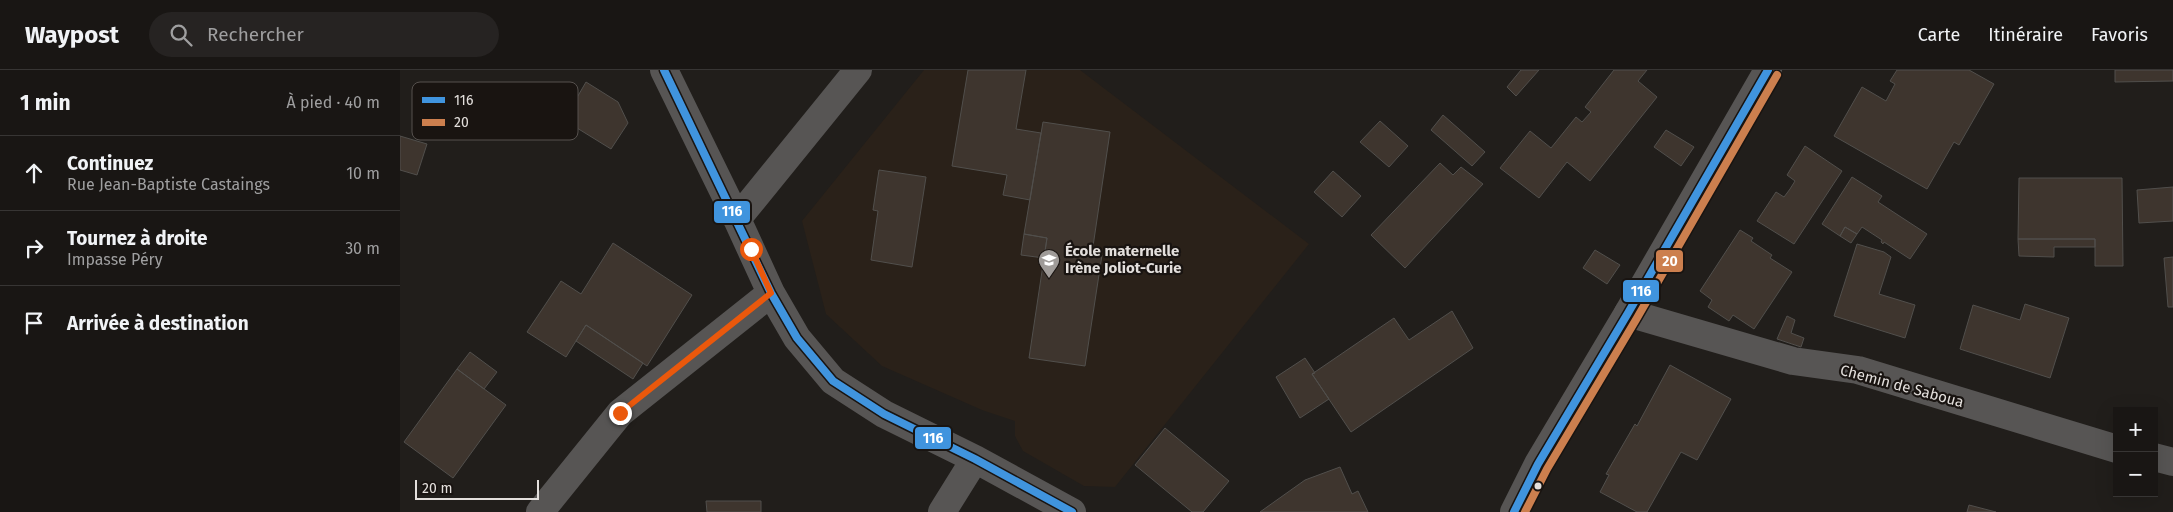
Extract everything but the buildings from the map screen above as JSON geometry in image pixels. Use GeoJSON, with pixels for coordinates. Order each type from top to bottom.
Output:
{"type":"FeatureCollection","features":[{"type":"Feature","properties":{"kind":"street"},"geometry":{"type":"LineString","coordinates":[[664,70],[738,219],[771,293],[797,338],[833,381],[884,414],[975,459],[1072,512]]}},
{"type":"Feature","properties":{"kind":"street"},"geometry":{"type":"LineString","coordinates":[[738,219],[858,70]]}},
{"type":"Feature","properties":{"kind":"street"},"geometry":{"type":"LineString","coordinates":[[1514,512],[1538,464],[1628,313],[1768,70]]}},
{"type":"Feature","properties":{"kind":"street"},"geometry":{"type":"LineString","coordinates":[[540,512],[620,413],[771,293]]}},
{"type":"Feature","properties":{"kind":"street","name":"Chemin de Saboua"},"geometry":{"type":"LineString","coordinates":[[1628,313],[1793,361],[1858,370],[2113,448]]}},
{"type":"Feature","properties":{"kind":"street"},"geometry":{"type":"LineString","coordinates":[[942,512],[975,459]]}},
{"type":"Feature","properties":{"kind":"street"},"geometry":{"type":"LineString","coordinates":[[2158,459],[2173,462]]}},
{"type":"Feature","properties":{"kind":"shaded area","name":"École maternelle Irène Joliot-Curie"},"geometry":{"type":"Polygon","coordinates":[[[924,70],[1080,70],[1309,244],[1115,487],[1084,486],[1023,451],[1015,436],[1015,421],[982,410],[882,366],[826,314],[802,221],[924,70]]]}},
{"type":"Feature","properties":{"kind":"transit line","name":"116"},"geometry":{"type":"LineString","coordinates":[[664,70],[771,293],[797,338],[833,381],[884,414],[975,459],[1072,512]]}},
{"type":"Feature","properties":{"kind":"transit line","name":"116"},"geometry":{"type":"LineString","coordinates":[[1514,512],[1538,464],[1628,313],[1768,70]]}},
{"type":"Feature","properties":{"kind":"transit line","name":"20"},"geometry":{"type":"LineString","coordinates":[[1525,512],[1547,469],[1637,318],[1777,75]]}},
{"type":"Feature","properties":{"kind":"place","name":"École maternelle Irène Joliot-Curie"},"geometry":{"type":"Point","coordinates":[1049,279]}},
{"type":"Feature","properties":{"kind":"route"},"geometry":{"type":"LineString","coordinates":[[620,413],[771,293],[751,249]]}}]}
